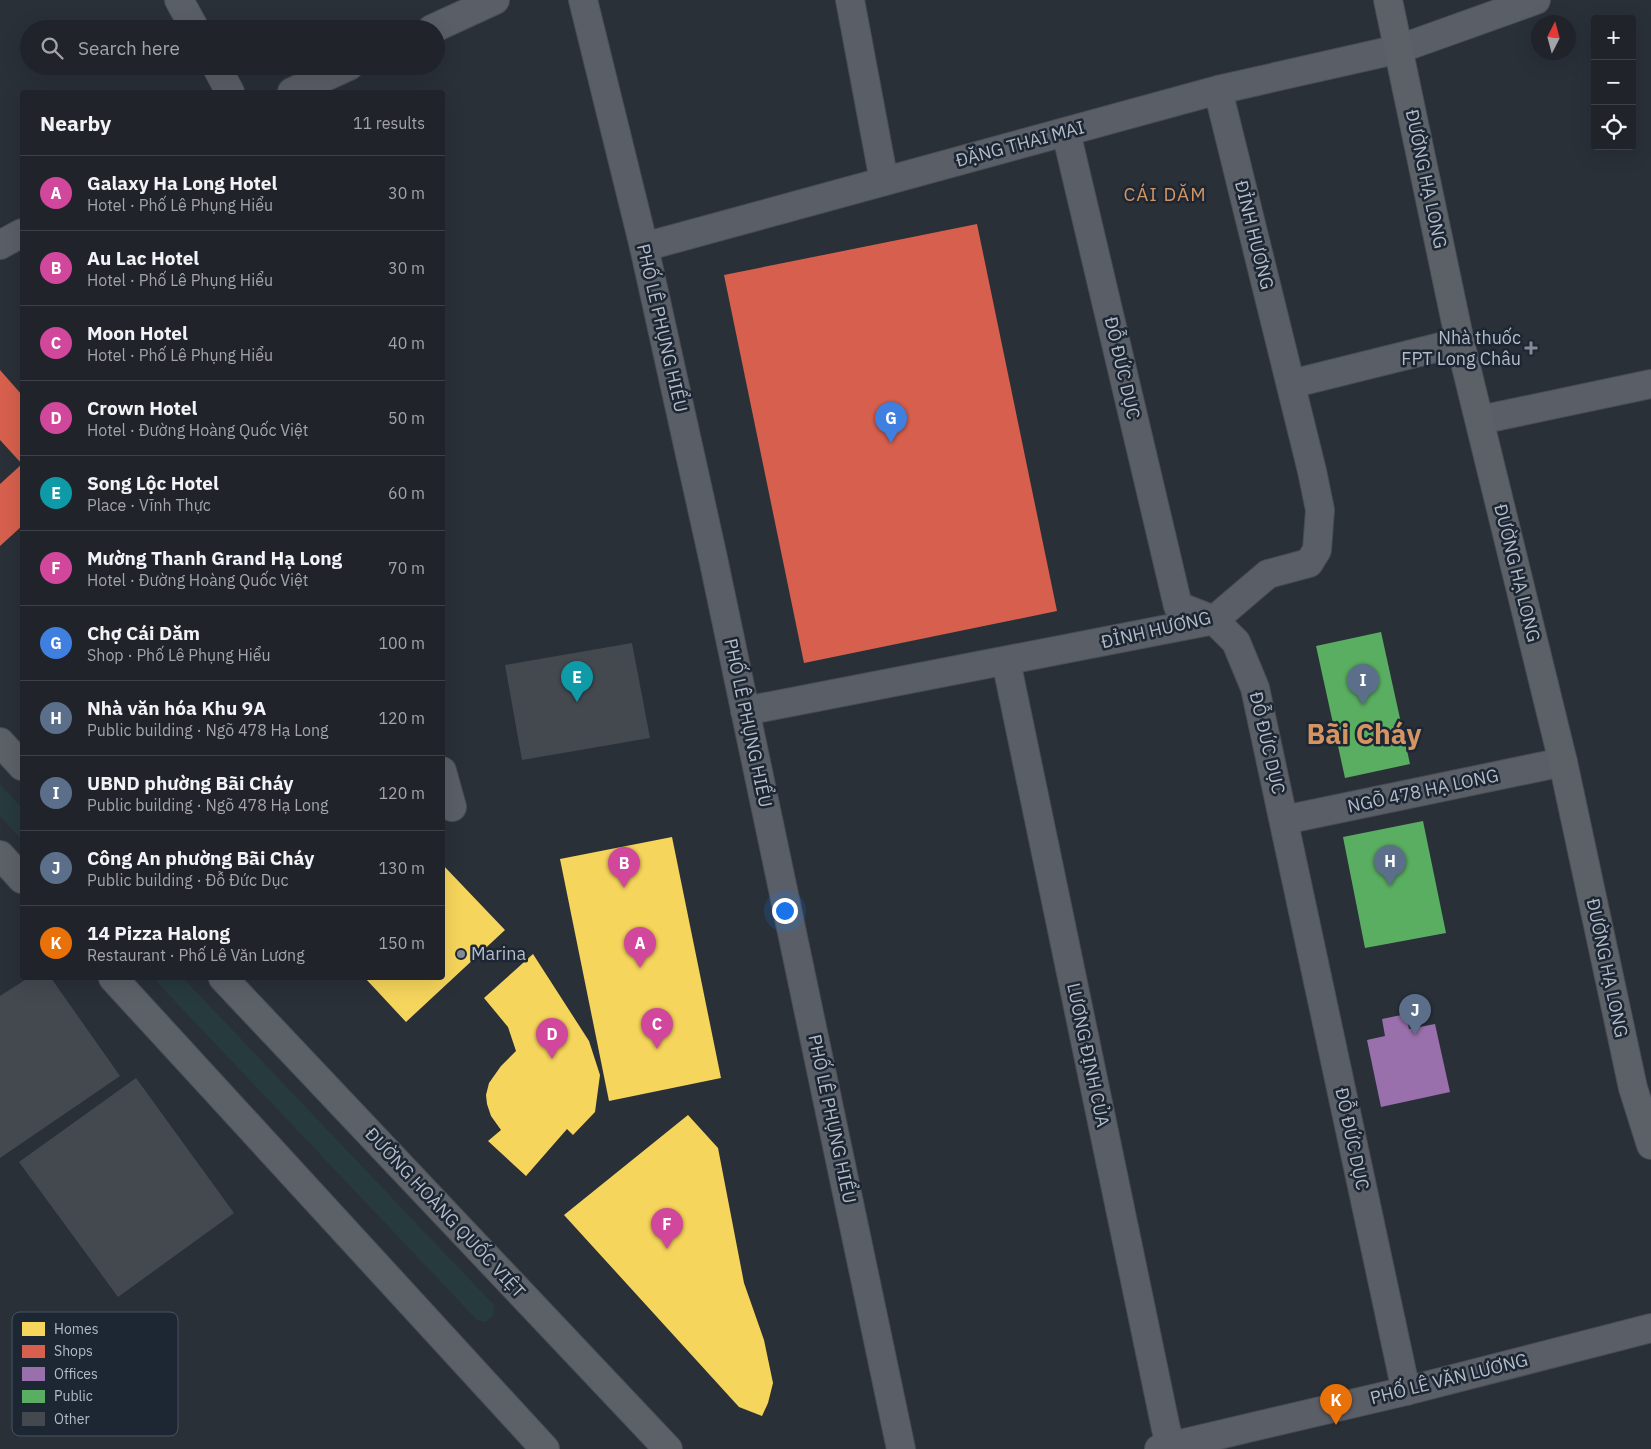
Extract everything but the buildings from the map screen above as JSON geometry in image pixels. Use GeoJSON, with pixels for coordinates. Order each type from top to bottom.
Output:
{"type":"FeatureCollection","features":[{"type":"Feature","properties":{"kind":"main road","name":"ĐƯỜNG HẠ LONG"},"geometry":{"type":"LineString","coordinates":[[1388,0],[1460,342],[1563,762],[1633,1088],[1651,1145]]}},
{"type":"Feature","properties":{"kind":"main road"},"geometry":{"type":"LineString","coordinates":[[0,742],[20,764]]}},
{"type":"Feature","properties":{"kind":"main road"},"geometry":{"type":"LineString","coordinates":[[0,855],[20,877]]}},
{"type":"Feature","properties":{"kind":"main road"},"geometry":{"type":"LineString","coordinates":[[114,980],[545,1449]]}},
{"type":"Feature","properties":{"kind":"main road","name":"ĐƯỜNG HOÀNG QUỐC VIỆT"},"geometry":{"type":"LineString","coordinates":[[225,980],[668,1449]]}},
{"type":"Feature","properties":{"kind":"street"},"geometry":{"type":"LineString","coordinates":[[179,0],[190,20]]}},
{"type":"Feature","properties":{"kind":"street"},"geometry":{"type":"LineString","coordinates":[[445,23],[495,0]]}},
{"type":"Feature","properties":{"kind":"street","name":"PHỐ LÊ PHỤNG HIỂU"},"geometry":{"type":"LineString","coordinates":[[583,0],[644,247],[746,711],[902,1449]]}},
{"type":"Feature","properties":{"kind":"street"},"geometry":{"type":"LineString","coordinates":[[850,0],[884,181]]}},
{"type":"Feature","properties":{"kind":"street","name":"ĐẶNG THAI MAI"},"geometry":{"type":"LineString","coordinates":[[644,247],[1218,90],[1399,49],[1536,0]]}},
{"type":"Feature","properties":{"kind":"street"},"geometry":{"type":"LineString","coordinates":[[221,75],[229,90]]}},
{"type":"Feature","properties":{"kind":"street"},"geometry":{"type":"LineString","coordinates":[[296,90],[329,75]]}},
{"type":"Feature","properties":{"kind":"street","name":"ĐỈNH HƯƠNG"},"geometry":{"type":"LineString","coordinates":[[746,711],[1214,620],[1268,574],[1310,563],[1317,550],[1320,510],[1291,384],[1218,90]]}},
{"type":"Feature","properties":{"kind":"street","name":"ĐỖ ĐỨC DỤC"},"geometry":{"type":"LineString","coordinates":[[1066,132],[1178,606],[1214,620],[1236,642],[1255,688],[1406,1391]]}},
{"type":"Feature","properties":{"kind":"street"},"geometry":{"type":"LineString","coordinates":[[0,245],[20,234]]}},
{"type":"Feature","properties":{"kind":"street"},"geometry":{"type":"LineString","coordinates":[[1291,384],[1460,342]]}},
{"type":"Feature","properties":{"kind":"street"},"geometry":{"type":"LineString","coordinates":[[1480,420],[1651,384]]}},
{"type":"Feature","properties":{"kind":"street","name":"LƯƠNG ĐỊNH CỦA"},"geometry":{"type":"LineString","coordinates":[[1006,661],[1166,1429],[1168,1448]]}},
{"type":"Feature","properties":{"kind":"street","name":"NGÕ 478 HẠ LONG"},"geometry":{"type":"LineString","coordinates":[[1284,820],[1563,762]]}},
{"type":"Feature","properties":{"kind":"street"},"geometry":{"type":"LineString","coordinates":[[445,782],[452,808]]}},
{"type":"Feature","properties":{"kind":"street","name":"PHỐ LÊ VĂN LƯƠNG"},"geometry":{"type":"LineString","coordinates":[[1168,1448],[1406,1391],[1651,1328]]}},
{"type":"Feature","properties":{"kind":"green space"},"geometry":{"type":"Polygon","coordinates":[[[0,784],[20,806],[20,838],[0,816],[0,784]]]}},
{"type":"Feature","properties":{"kind":"green space"},"geometry":{"type":"Polygon","coordinates":[[[155,980],[185,980],[494,1305],[493,1316],[486,1322],[477,1320],[155,980]]]}},
{"type":"Feature","properties":{"kind":"place","name":"Nhà thuốc FPT Long Châu"},"geometry":{"type":"Point","coordinates":[1531,348]}},
{"type":"Feature","properties":{"kind":"place","name":"Chợ Cái Dăm"},"geometry":{"type":"Point","coordinates":[891,443]}},
{"type":"Feature","properties":{"kind":"place","name":"Song Lộc Hotel"},"geometry":{"type":"Point","coordinates":[577,702]}},
{"type":"Feature","properties":{"kind":"place","name":"UBND phường Bãi Cháy"},"geometry":{"type":"Point","coordinates":[1363,705]}},
{"type":"Feature","properties":{"kind":"place","name":"Nhà văn hóa Khu 9A"},"geometry":{"type":"Point","coordinates":[1390,886]}},
{"type":"Feature","properties":{"kind":"place","name":"Au Lac Hotel"},"geometry":{"type":"Point","coordinates":[624,888]}},
{"type":"Feature","properties":{"kind":"place","name":"Marina"},"geometry":{"type":"Point","coordinates":[461,954]}},
{"type":"Feature","properties":{"kind":"place","name":"Galaxy Ha Long Hotel"},"geometry":{"type":"Point","coordinates":[640,968]}},
{"type":"Feature","properties":{"kind":"place","name":"Công An phường Bãi Cháy"},"geometry":{"type":"Point","coordinates":[1415,1035]}},
{"type":"Feature","properties":{"kind":"place","name":"Moon Hotel"},"geometry":{"type":"Point","coordinates":[657,1049]}},
{"type":"Feature","properties":{"kind":"place","name":"Crown Hotel"},"geometry":{"type":"Point","coordinates":[552,1059]}},
{"type":"Feature","properties":{"kind":"place","name":"Mường Thanh Grand Hạ Long"},"geometry":{"type":"Point","coordinates":[667,1249]}},
{"type":"Feature","properties":{"kind":"place","name":"14 Pizza Halong"},"geometry":{"type":"Point","coordinates":[1336,1425]}},
{"type":"Feature","properties":{"kind":"district","name":"CÁI DĂM"},"geometry":{"type":"Point","coordinates":[1165,194]}},
{"type":"Feature","properties":{"kind":"district","name":"Bãi Cháy"},"geometry":{"type":"Point","coordinates":[1364,734]}}]}
